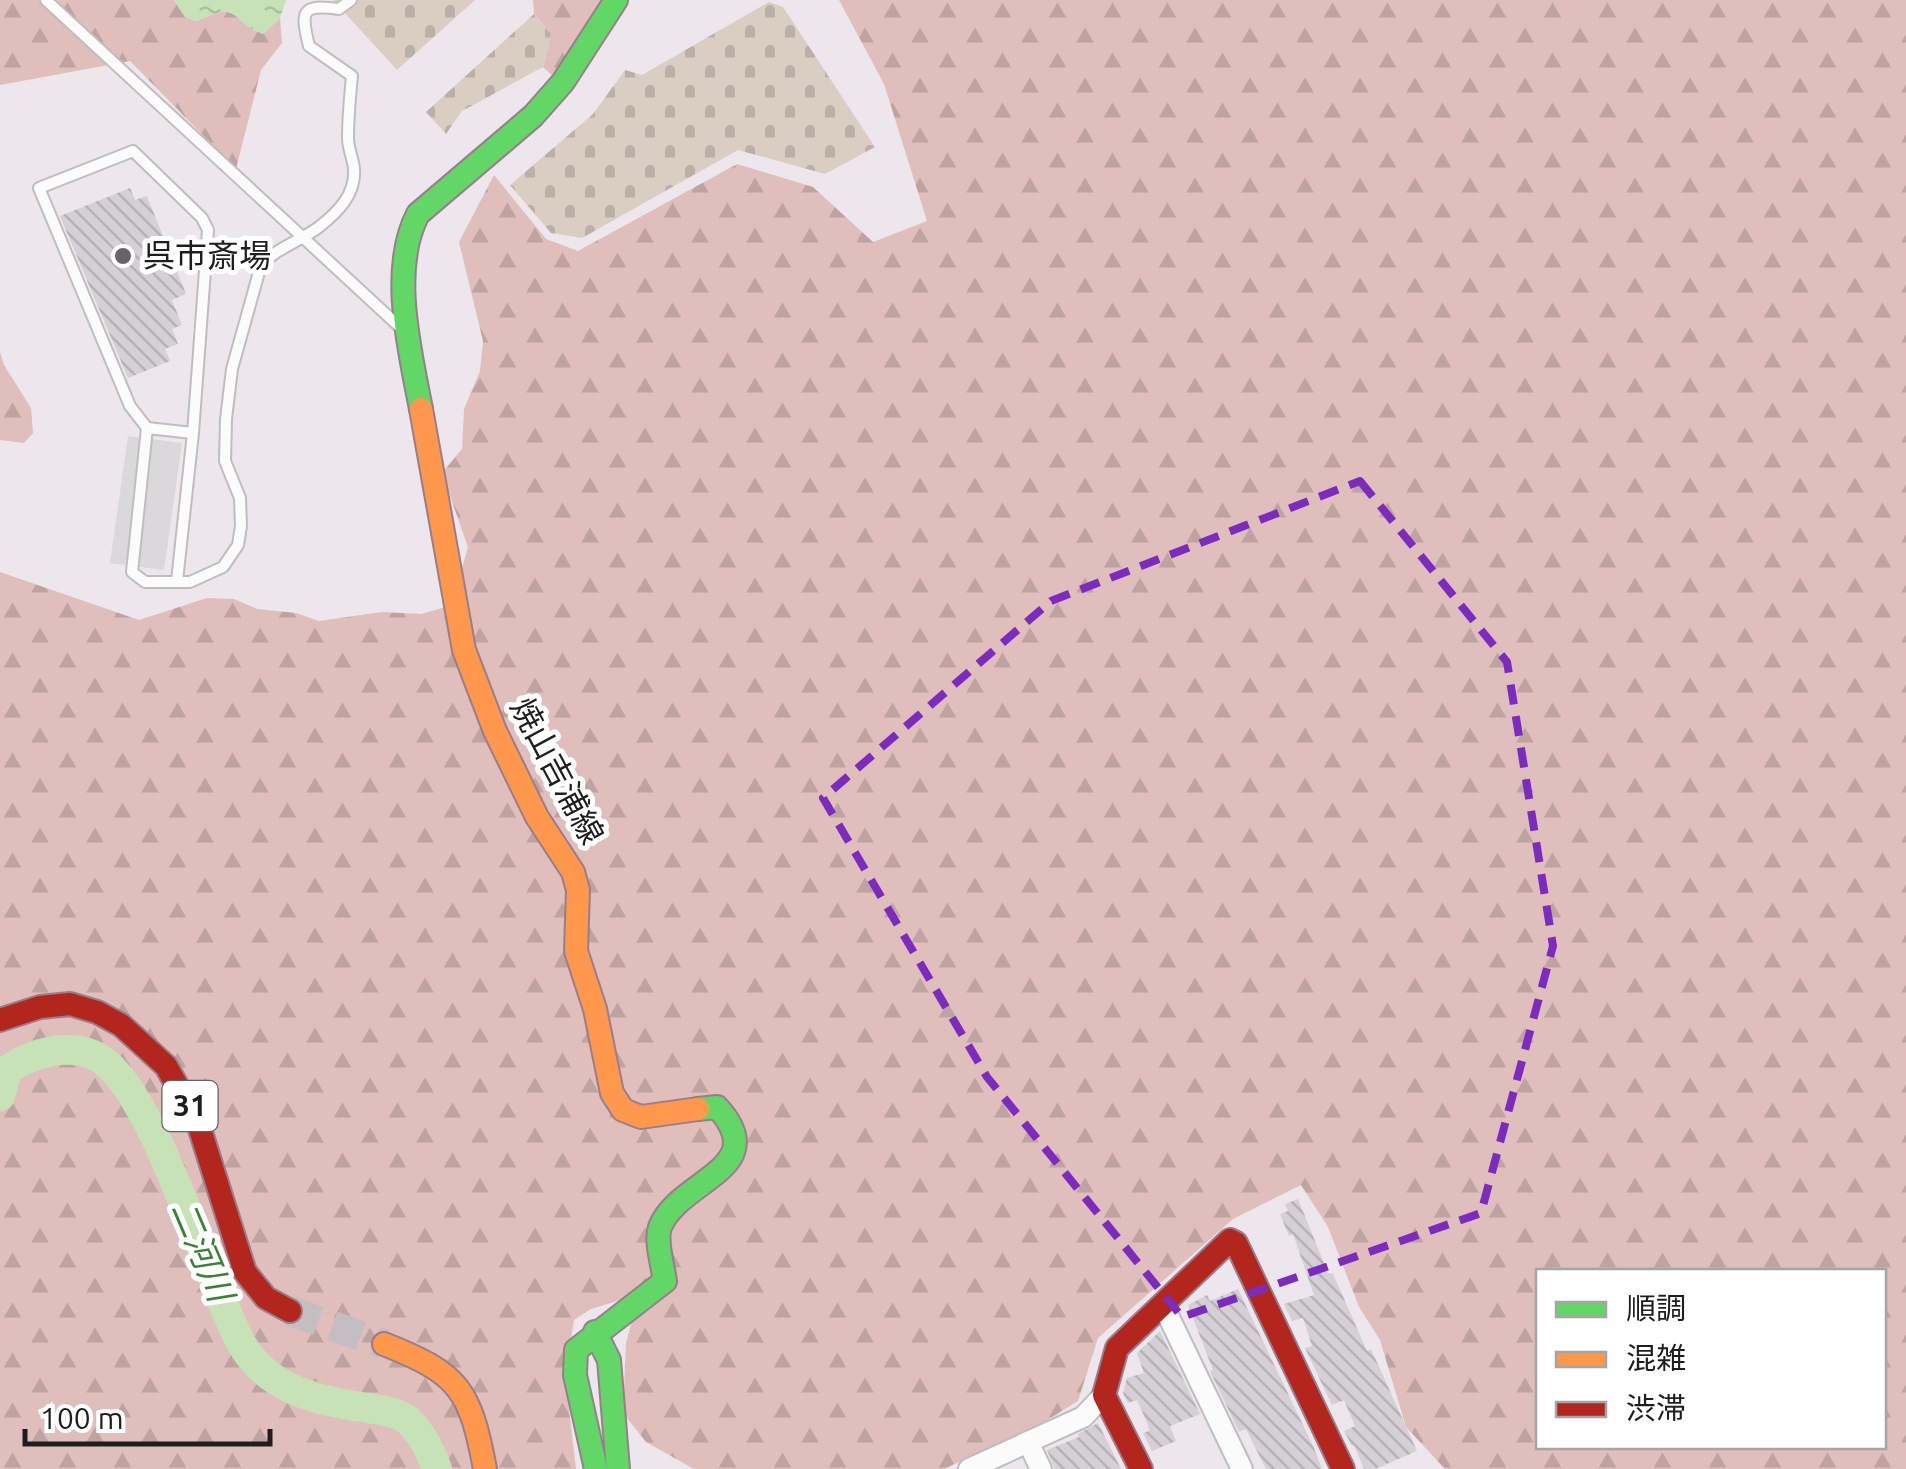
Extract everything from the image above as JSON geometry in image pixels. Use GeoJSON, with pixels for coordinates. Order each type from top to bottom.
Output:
{"type":"FeatureCollection","features":[{"type":"Feature","properties":{"kind":"main road","name":"焼山吉浦線"},"geometry":{"type":"LineString","coordinates":[[595,1332],[652,1296],[665,1281],[658,1230],[679,1202],[725,1170],[736,1136],[729,1117],[717,1107],[641,1117],[623,1110],[612,1093],[595,1009],[576,951],[578,890],[572,872],[537,817],[495,731],[464,650],[406,333],[404,257],[418,214],[533,116],[563,82],[616,0]]}},
{"type":"Feature","properties":{"kind":"main road","name":"31"},"geometry":{"type":"LineString","coordinates":[[0,1020],[40,1007],[70,1004],[121,1025],[166,1066],[198,1123],[245,1272],[266,1298],[290,1311]]}},
{"type":"Feature","properties":{"kind":"main road"},"geometry":{"type":"LineString","coordinates":[[1141,1469],[1104,1395],[1117,1348],[1230,1240],[1236,1243],[1343,1469]]}},
{"type":"Feature","properties":{"kind":"main road"},"geometry":{"type":"LineString","coordinates":[[596,1469],[575,1375],[576,1350],[595,1332],[609,1360],[618,1469]]}},
{"type":"Feature","properties":{"kind":"main road"},"geometry":{"type":"LineString","coordinates":[[384,1344],[425,1359],[454,1377],[470,1402],[485,1469]]}},
{"type":"Feature","properties":{"kind":"street"},"geometry":{"type":"LineString","coordinates":[[1162,1305],[1242,1469]]}},
{"type":"Feature","properties":{"kind":"street"},"geometry":{"type":"LineString","coordinates":[[969,1469],[1084,1417],[1104,1395]]}},
{"type":"Feature","properties":{"kind":"street"},"geometry":{"type":"LineString","coordinates":[[1028,1442],[1040,1469]]}},
{"type":"Feature","properties":{"kind":"lane"},"geometry":{"type":"LineString","coordinates":[[46,0],[406,333]]}},
{"type":"Feature","properties":{"kind":"lane"},"geometry":{"type":"LineString","coordinates":[[178,581],[208,230],[202,218],[133,151],[38,188],[130,406],[147,428],[132,572],[145,582],[178,581],[204,578],[223,567],[238,545],[240,498],[225,461],[226,419],[232,369],[261,265],[273,252],[304,238],[330,218],[348,198],[354,184],[354,166],[347,143],[352,76],[309,46],[303,22],[311,7],[320,4],[339,9],[351,0]]}},
{"type":"Feature","properties":{"kind":"lane"},"geometry":{"type":"LineString","coordinates":[[147,428],[193,432]]}},
{"type":"Feature","properties":{"kind":"highlighted area"},"geometry":{"type":"Polygon","coordinates":[[[1360,481],[1507,662],[1553,946],[1481,1213],[1182,1317],[987,1077],[823,798],[1051,601],[1360,481]]]}},
{"type":"Feature","properties":{"kind":"shaded area"},"geometry":{"type":"Polygon","coordinates":[[[128,436],[182,443],[164,570],[110,563],[128,436]]]}},
{"type":"Feature","properties":{"kind":"green space"},"geometry":{"type":"Polygon","coordinates":[[[0,0],[174,0],[185,17],[197,21],[229,12],[263,34],[280,18],[282,43],[261,70],[236,169],[130,61],[0,85],[0,0]]]}},
{"type":"Feature","properties":{"kind":"green space"},"geometry":{"type":"Polygon","coordinates":[[[333,0],[475,0],[397,70],[333,0]]]}},
{"type":"Feature","properties":{"kind":"green space"},"geometry":{"type":"Polygon","coordinates":[[[533,0],[604,0],[556,79],[543,67],[551,34],[534,14],[533,0]]]}},
{"type":"Feature","properties":{"kind":"green space"},"geometry":{"type":"Polygon","coordinates":[[[839,0],[1906,0],[1906,1469],[1445,1469],[1406,1427],[1380,1340],[1359,1307],[1328,1227],[1301,1185],[1233,1219],[1098,1338],[1078,1401],[1041,1424],[944,1469],[694,1469],[646,1442],[623,1413],[626,1343],[631,1324],[627,1298],[591,1309],[574,1320],[565,1374],[576,1469],[0,1469],[0,572],[139,620],[207,598],[234,599],[257,609],[296,613],[319,621],[382,612],[421,614],[446,607],[454,596],[468,547],[442,473],[462,449],[464,409],[480,371],[483,341],[459,242],[494,175],[546,239],[578,251],[737,164],[813,187],[873,242],[927,221],[884,84],[839,0]]]}},
{"type":"Feature","properties":{"kind":"green space"},"geometry":{"type":"Polygon","coordinates":[[[769,2],[783,7],[875,147],[825,174],[738,150],[582,238],[551,233],[510,185],[593,114],[625,70],[642,75],[769,2]]]}},
{"type":"Feature","properties":{"kind":"green space"},"geometry":{"type":"Polygon","coordinates":[[[534,14],[551,34],[543,67],[462,111],[446,134],[426,112],[534,14]]]}},
{"type":"Feature","properties":{"kind":"green space"},"geometry":{"type":"Polygon","coordinates":[[[0,352],[31,408],[33,433],[24,443],[0,440],[0,352]]]}},
{"type":"Feature","properties":{"kind":"water"},"geometry":{"type":"Polygon","coordinates":[[[174,0],[286,0],[280,18],[263,34],[229,12],[197,21],[185,17],[174,0]]]}},
{"type":"Feature","properties":{"kind":"building","name":"呉市斎場"},"geometry":{"type":"Polygon","coordinates":[[[130,188],[135,200],[147,196],[186,294],[172,300],[182,325],[172,329],[178,344],[165,349],[170,361],[128,378],[60,216],[130,188]]]}},
{"type":"Feature","properties":{"kind":"building"},"geometry":{"type":"Polygon","coordinates":[[[1298,1199],[1328,1273],[1333,1274],[1367,1351],[1371,1349],[1417,1451],[1375,1469],[1364,1469],[1344,1431],[1355,1426],[1344,1400],[1332,1405],[1305,1348],[1312,1346],[1303,1318],[1292,1321],[1284,1304],[1314,1295],[1293,1234],[1289,1236],[1280,1214],[1288,1211],[1285,1204],[1298,1199]]]}},
{"type":"Feature","properties":{"kind":"building"},"geometry":{"type":"Polygon","coordinates":[[[1238,1289],[1322,1469],[1266,1469],[1246,1429],[1239,1432],[1210,1371],[1213,1370],[1188,1305],[1207,1295],[1210,1301],[1238,1289]]]}},
{"type":"Feature","properties":{"kind":"building"},"geometry":{"type":"Polygon","coordinates":[[[1160,1331],[1200,1414],[1170,1426],[1176,1441],[1152,1451],[1143,1433],[1149,1431],[1148,1425],[1137,1400],[1128,1403],[1123,1393],[1127,1378],[1144,1373],[1137,1353],[1160,1331]]]}},
{"type":"Feature","properties":{"kind":"building"},"geometry":{"type":"Polygon","coordinates":[[[1098,1423],[1121,1469],[1055,1469],[1047,1450],[1079,1437],[1078,1434],[1098,1423]]]}},
{"type":"Feature","properties":{"kind":"waterway","name":"二河川"},"geometry":{"type":"LineString","coordinates":[[0,1096],[7,1070],[28,1059],[64,1050],[99,1058],[120,1077],[140,1108],[178,1188],[226,1312],[250,1357],[292,1389],[405,1418],[424,1442],[437,1469]]}},
{"type":"Feature","properties":{"kind":"tunnel"},"geometry":{"type":"LineString","coordinates":[[290,1311],[384,1344]]}},
{"type":"Feature","properties":{"kind":"traffic: fast"},"geometry":{"type":"LineString","coordinates":[[421,409],[403,285],[409,236],[418,214],[533,116],[563,82],[616,0]]}},
{"type":"Feature","properties":{"kind":"traffic: fast"},"geometry":{"type":"LineString","coordinates":[[596,1469],[575,1375],[576,1350],[665,1281],[660,1227],[670,1211],[729,1160],[735,1145],[732,1128],[717,1107],[698,1109]]}},
{"type":"Feature","properties":{"kind":"traffic: fast"},"geometry":{"type":"LineString","coordinates":[[595,1332],[609,1360],[618,1469]]}},
{"type":"Feature","properties":{"kind":"traffic: slow"},"geometry":{"type":"LineString","coordinates":[[421,409],[464,650],[495,731],[537,817],[573,872],[578,890],[576,951],[595,1009],[612,1093],[623,1110],[641,1117],[698,1109]]}},
{"type":"Feature","properties":{"kind":"traffic: slow"},"geometry":{"type":"LineString","coordinates":[[384,1344],[430,1365],[457,1388],[474,1420],[485,1469]]}},
{"type":"Feature","properties":{"kind":"traffic: jam"},"geometry":{"type":"LineString","coordinates":[[0,1020],[40,1007],[70,1004],[121,1025],[166,1066],[198,1123],[245,1272],[266,1298],[290,1311]]}},
{"type":"Feature","properties":{"kind":"traffic: jam"},"geometry":{"type":"LineString","coordinates":[[1141,1469],[1104,1395],[1117,1348],[1230,1240],[1236,1243],[1343,1469]]}},
{"type":"Feature","properties":{"kind":"place","name":"呉市斎場"},"geometry":{"type":"Point","coordinates":[123,256]}}]}
